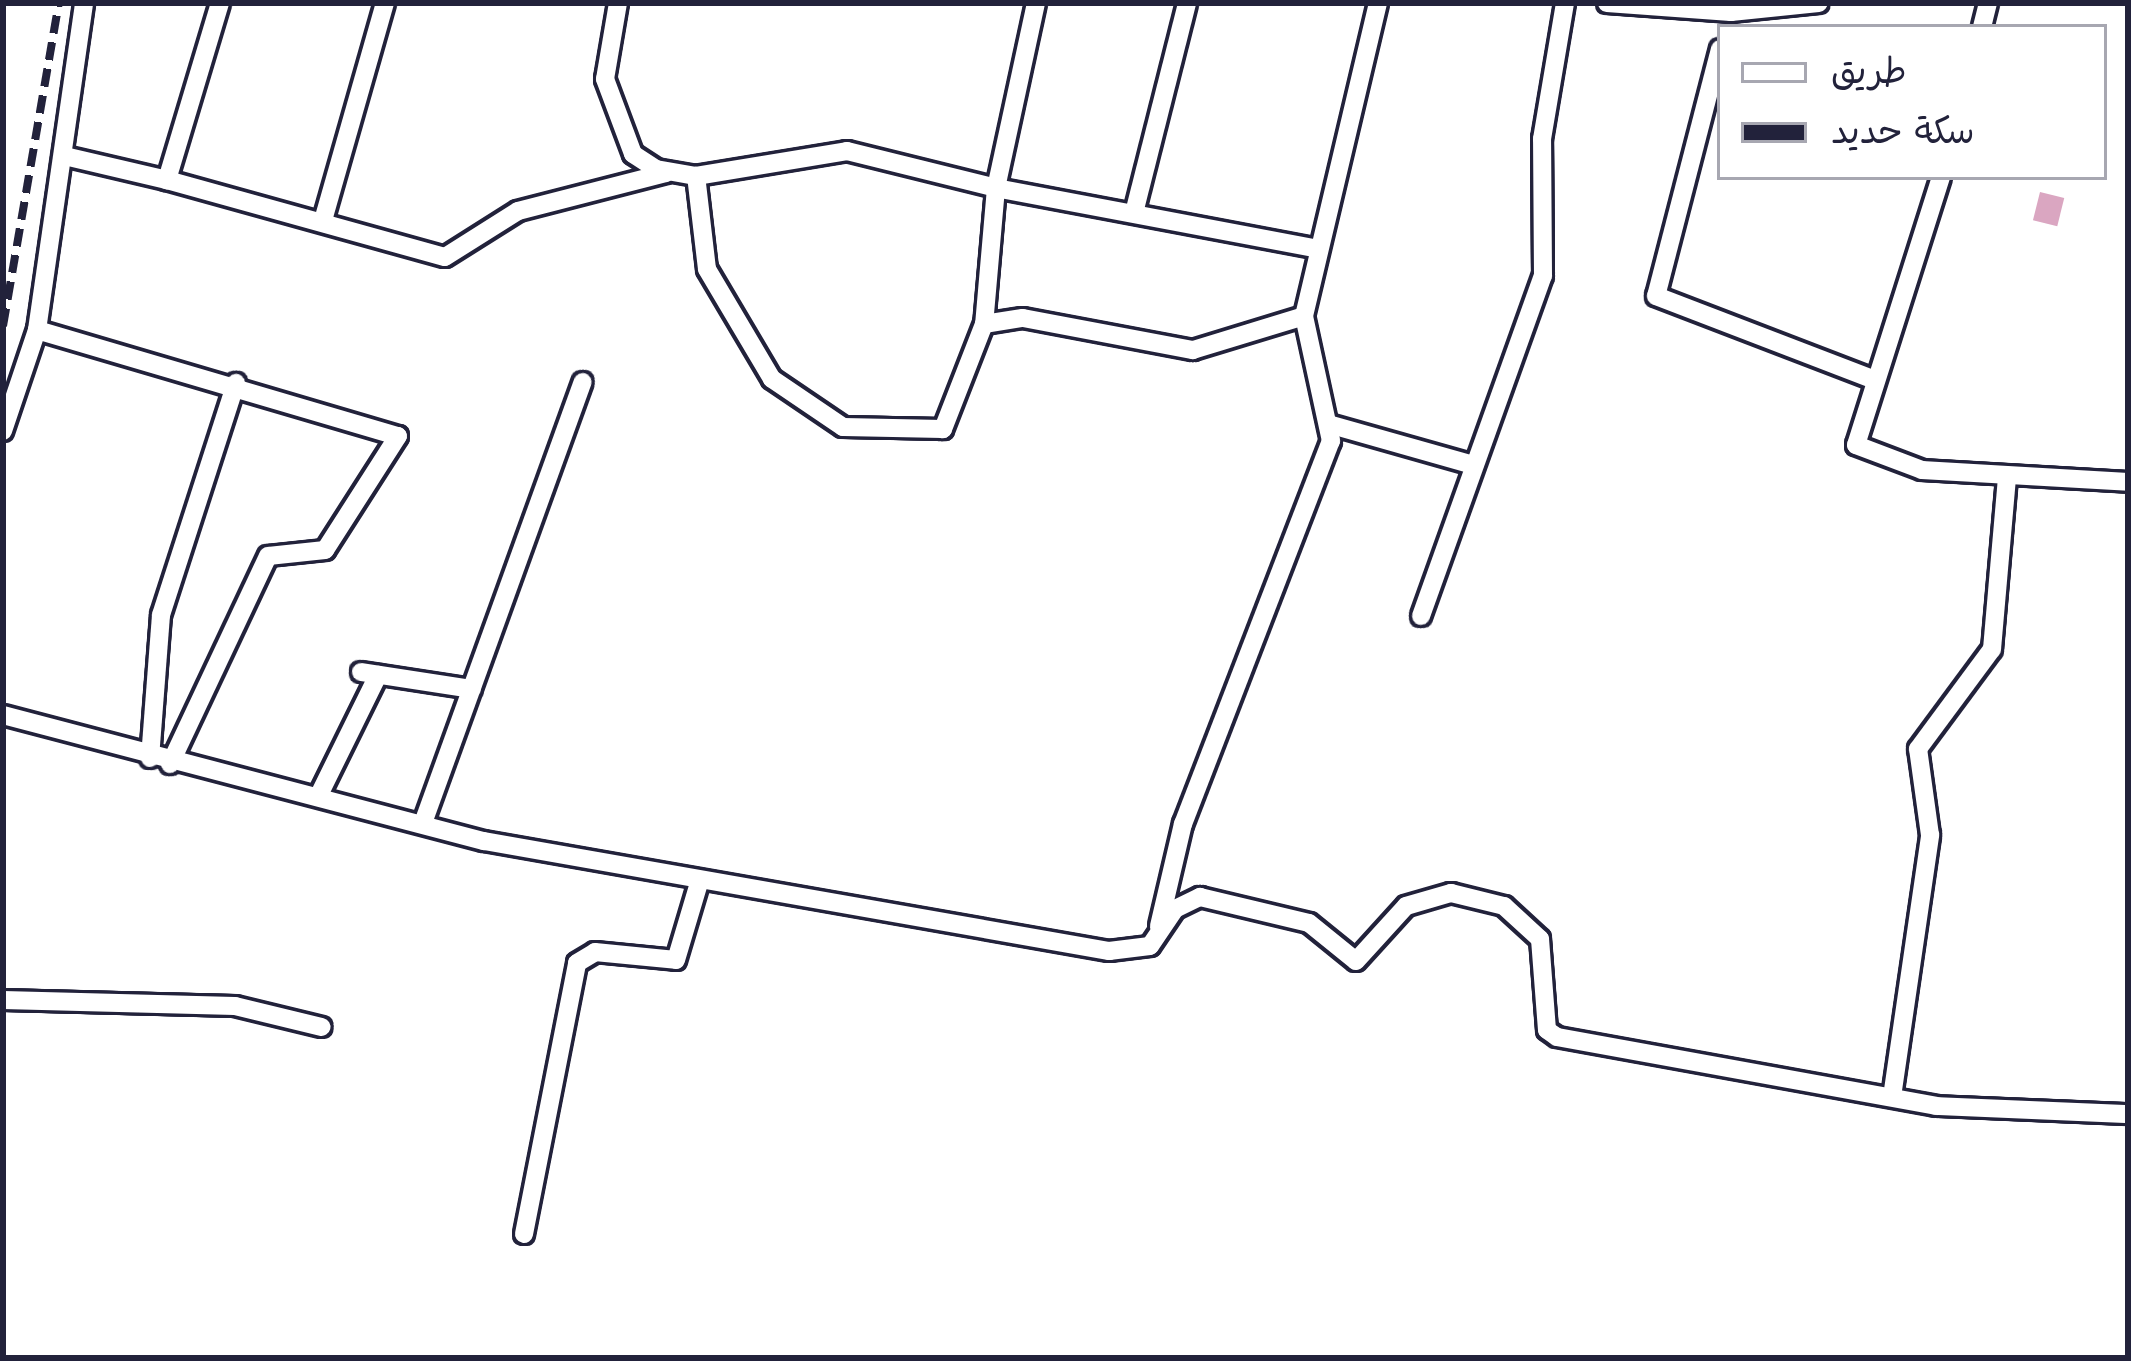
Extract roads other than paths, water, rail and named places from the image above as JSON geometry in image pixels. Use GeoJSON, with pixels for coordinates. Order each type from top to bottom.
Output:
{"type":"FeatureCollection","features":[{"type":"Feature","properties":{"kind":"street"},"geometry":{"type":"LineString","coordinates":[[3,431],[37,330],[69,158],[84,3]]}},
{"type":"Feature","properties":{"kind":"street"},"geometry":{"type":"LineString","coordinates":[[167,179],[220,3]]}},
{"type":"Feature","properties":{"kind":"street"},"geometry":{"type":"LineString","coordinates":[[324,217],[385,3]]}},
{"type":"Feature","properties":{"kind":"street"},"geometry":{"type":"LineString","coordinates":[[618,3],[604,52],[611,102],[634,154],[666,173]]}},
{"type":"Feature","properties":{"kind":"street"},"geometry":{"type":"LineString","coordinates":[[696,176],[704,258],[720,295],[772,379],[828,421],[913,435],[943,429],[984,324],[996,188],[1036,3]]}},
{"type":"Feature","properties":{"kind":"street"},"geometry":{"type":"LineString","coordinates":[[1135,209],[1187,3]]}},
{"type":"Feature","properties":{"kind":"street"},"geometry":{"type":"LineString","coordinates":[[3,715],[160,761],[698,883],[1120,952],[1150,946],[1183,824],[1272,613],[1332,425],[1304,316],[1315,248],[1378,3]]}},
{"type":"Feature","properties":{"kind":"street"},"geometry":{"type":"LineString","coordinates":[[1421,616],[1544,276],[1542,139],[1565,3]]}},
{"type":"Feature","properties":{"kind":"street"},"geometry":{"type":"LineString","coordinates":[[1607,3],[1729,14],[1819,3]]}},
{"type":"Feature","properties":{"kind":"street"},"geometry":{"type":"LineString","coordinates":[[1717,61],[1656,296],[1872,379]]}},
{"type":"Feature","properties":{"kind":"street"},"geometry":{"type":"LineString","coordinates":[[69,158],[324,217],[445,257],[518,211],[666,173],[696,176],[848,151],[996,188],[1135,209],[1315,248]]}},
{"type":"Feature","properties":{"kind":"street"},"geometry":{"type":"LineString","coordinates":[[1940,180],[1856,424],[1862,452],[2007,476],[2128,482]]}},
{"type":"Feature","properties":{"kind":"street"},"geometry":{"type":"LineString","coordinates":[[984,324],[1023,318],[1192,350],[1304,316]]}},
{"type":"Feature","properties":{"kind":"street"},"geometry":{"type":"LineString","coordinates":[[37,330],[236,383],[398,436],[325,550],[268,556],[160,761]]}},
{"type":"Feature","properties":{"kind":"street"},"geometry":{"type":"LineString","coordinates":[[423,823],[584,382]]}},
{"type":"Feature","properties":{"kind":"street"},"geometry":{"type":"LineString","coordinates":[[160,761],[161,615],[236,383]]}},
{"type":"Feature","properties":{"kind":"street"},"geometry":{"type":"LineString","coordinates":[[1332,425],[1473,465]]}},
{"type":"Feature","properties":{"kind":"street"},"geometry":{"type":"LineString","coordinates":[[1892,1097],[1930,835],[1918,749],[1991,649],[2007,476]]}},
{"type":"Feature","properties":{"kind":"street"},"geometry":{"type":"LineString","coordinates":[[320,795],[369,673],[472,689]]}},
{"type":"Feature","properties":{"kind":"street"},"geometry":{"type":"LineString","coordinates":[[524,1234],[577,963],[595,952],[676,960],[698,883]]}},
{"type":"Feature","properties":{"kind":"street"},"geometry":{"type":"LineString","coordinates":[[1158,930],[1190,899],[1219,899],[1309,923],[1356,961],[1423,896],[1482,898],[1525,921],[1547,954],[1552,1034],[1986,1112],[2128,1114]]}},
{"type":"Feature","properties":{"kind":"street"},"geometry":{"type":"LineString","coordinates":[[3,1000],[235,1006],[322,1028]]}},
{"type":"Feature","properties":{"kind":"railway"},"geometry":{"type":"LineString","coordinates":[[3,326],[59,3]]}}]}
